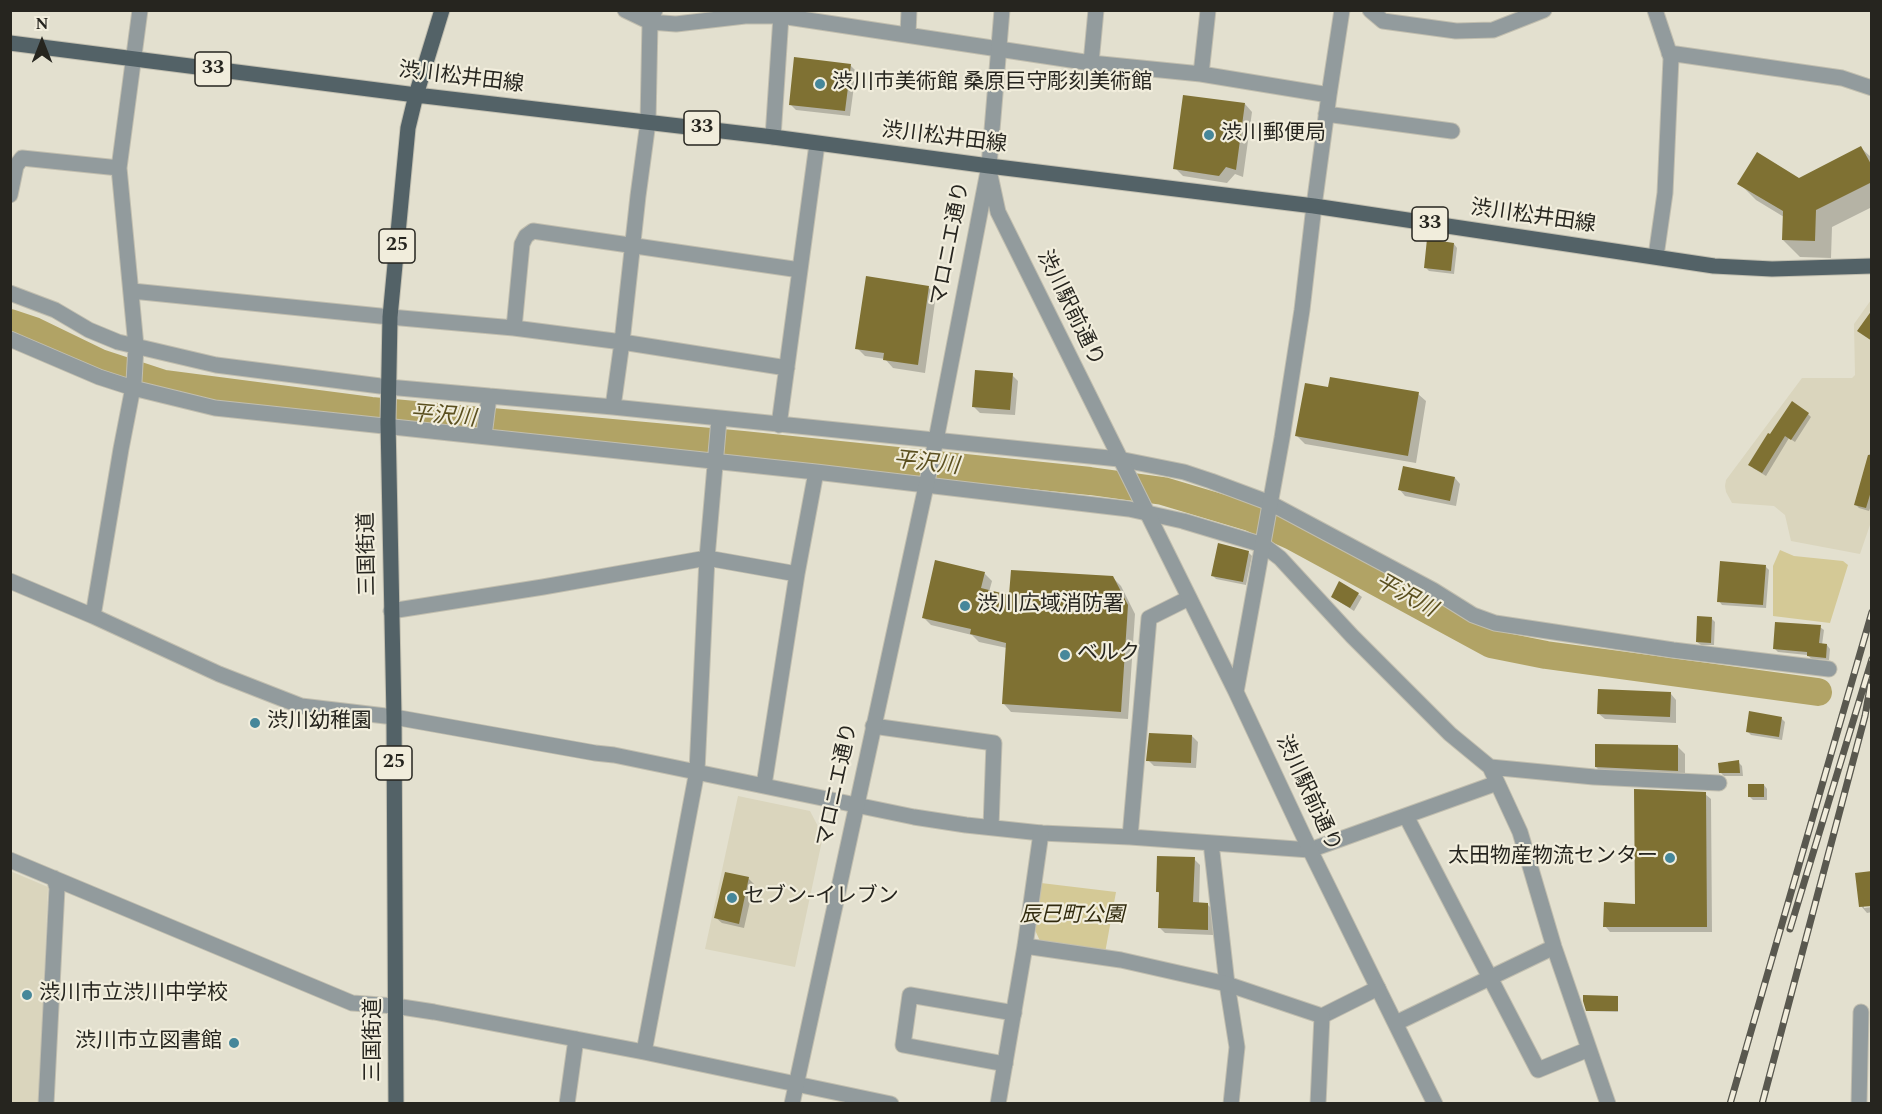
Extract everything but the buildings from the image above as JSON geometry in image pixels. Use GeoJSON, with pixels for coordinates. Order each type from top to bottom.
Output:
{"type":"FeatureCollection","features":[{"type":"Feature","properties":{"kind":"main road","name":"三国街道"},"geometry":{"type":"LineString","coordinates":[[396,1104],[394,717],[388,424],[390,317],[408,128],[442,10]]}},
{"type":"Feature","properties":{"kind":"main road","name":"渋川松井田線"},"geometry":{"type":"LineString","coordinates":[[10,43],[1314,206],[1714,266],[1772,269],[1872,266]]}},
{"type":"Feature","properties":{"kind":"street"},"geometry":{"type":"LineString","coordinates":[[93,616],[133,385],[136,351],[119,168],[140,10]]}},
{"type":"Feature","properties":{"kind":"street"},"geometry":{"type":"LineString","coordinates":[[625,10],[676,24],[745,16],[823,16],[908,34],[1000,49],[1091,63],[1201,74],[1329,95]]}},
{"type":"Feature","properties":{"kind":"street"},"geometry":{"type":"LineString","coordinates":[[908,34],[909,10]]}},
{"type":"Feature","properties":{"kind":"street","name":"マロニエ通り"},"geometry":{"type":"LineString","coordinates":[[792,1104],[927,479],[989,166],[1002,10]]}},
{"type":"Feature","properties":{"kind":"street"},"geometry":{"type":"LineString","coordinates":[[1091,63],[1095,10]]}},
{"type":"Feature","properties":{"kind":"street"},"geometry":{"type":"LineString","coordinates":[[1201,74],[1208,10]]}},
{"type":"Feature","properties":{"kind":"street"},"geometry":{"type":"LineString","coordinates":[[1236,692],[1270,506],[1302,310],[1326,114],[1342,10]]}},
{"type":"Feature","properties":{"kind":"street"},"geometry":{"type":"LineString","coordinates":[[1370,10],[1383,21],[1456,31],[1493,30],[1544,10]]}},
{"type":"Feature","properties":{"kind":"street"},"geometry":{"type":"LineString","coordinates":[[1655,10],[1671,58],[1665,193],[1656,256]]}},
{"type":"Feature","properties":{"kind":"street"},"geometry":{"type":"LineString","coordinates":[[613,407],[648,122],[652,16]]}},
{"type":"Feature","properties":{"kind":"street"},"geometry":{"type":"LineString","coordinates":[[773,137],[781,16]]}},
{"type":"Feature","properties":{"kind":"street"},"geometry":{"type":"LineString","coordinates":[[1669,53],[1842,78],[1872,88]]}},
{"type":"Feature","properties":{"kind":"street"},"geometry":{"type":"LineString","coordinates":[[1326,114],[1452,131]]}},
{"type":"Feature","properties":{"kind":"street"},"geometry":{"type":"LineString","coordinates":[[779,425],[817,144]]}},
{"type":"Feature","properties":{"kind":"street"},"geometry":{"type":"LineString","coordinates":[[10,195],[16,166],[22,158],[119,168]]}},
{"type":"Feature","properties":{"kind":"street","name":"渋川駅前通り"},"geometry":{"type":"LineString","coordinates":[[989,166],[998,212],[1236,692],[1310,850],[1435,1104]]}},
{"type":"Feature","properties":{"kind":"street"},"geometry":{"type":"LineString","coordinates":[[514,328],[522,244],[526,236],[533,231],[800,270]]}},
{"type":"Feature","properties":{"kind":"street"},"geometry":{"type":"LineString","coordinates":[[132,291],[514,328],[622,342],[787,368]]}},
{"type":"Feature","properties":{"kind":"street"},"geometry":{"type":"LineString","coordinates":[[10,293],[55,310],[89,330],[136,351],[388,393],[489,397],[613,407],[718,424],[779,425],[934,444],[1122,463],[1196,476],[1270,506],[1433,590],[1473,615],[1495,623],[1673,650],[1829,669]]}},
{"type":"Feature","properties":{"kind":"street"},"geometry":{"type":"LineString","coordinates":[[10,339],[99,377],[215,408],[716,458],[816,472],[927,479],[1129,509],[1144,508],[1263,542],[1352,636],[1434,717],[1490,767],[1520,832],[1554,947],[1608,1104]]}},
{"type":"Feature","properties":{"kind":"street"},"geometry":{"type":"LineString","coordinates":[[484,436],[489,397]]}},
{"type":"Feature","properties":{"kind":"street"},"geometry":{"type":"LineString","coordinates":[[644,1052],[697,771],[707,558],[718,424]]}},
{"type":"Feature","properties":{"kind":"street"},"geometry":{"type":"LineString","coordinates":[[764,785],[797,574],[816,472]]}},
{"type":"Feature","properties":{"kind":"street"},"geometry":{"type":"LineString","coordinates":[[392,611],[707,558],[797,574]]}},
{"type":"Feature","properties":{"kind":"street"},"geometry":{"type":"LineString","coordinates":[[10,581],[219,674],[301,706],[394,717],[614,755],[914,817],[1041,833],[1310,850],[1497,783]]}},
{"type":"Feature","properties":{"kind":"street"},"geometry":{"type":"LineString","coordinates":[[1130,837],[1149,618],[1189,598]]}},
{"type":"Feature","properties":{"kind":"street"},"geometry":{"type":"LineString","coordinates":[[873,726],[994,743],[991,827]]}},
{"type":"Feature","properties":{"kind":"street"},"geometry":{"type":"LineString","coordinates":[[1490,767],[1594,777],[1719,783]]}},
{"type":"Feature","properties":{"kind":"street"},"geometry":{"type":"LineString","coordinates":[[1406,816],[1538,1070],[1589,1049]]}},
{"type":"Feature","properties":{"kind":"street"},"geometry":{"type":"LineString","coordinates":[[998,1104],[1025,946],[1041,833]]}},
{"type":"Feature","properties":{"kind":"street"},"geometry":{"type":"LineString","coordinates":[[1211,843],[1227,984],[1237,1047],[1231,1104]]}},
{"type":"Feature","properties":{"kind":"street"},"geometry":{"type":"LineString","coordinates":[[10,860],[352,1003],[395,1006],[576,1039],[891,1104]]}},
{"type":"Feature","properties":{"kind":"street"},"geometry":{"type":"LineString","coordinates":[[46,1104],[57,888],[54,878]]}},
{"type":"Feature","properties":{"kind":"street"},"geometry":{"type":"LineString","coordinates":[[1025,946],[1121,960],[1227,984],[1322,1016],[1378,988]]}},
{"type":"Feature","properties":{"kind":"street"},"geometry":{"type":"LineString","coordinates":[[1396,1023],[1554,947]]}},
{"type":"Feature","properties":{"kind":"street"},"geometry":{"type":"LineString","coordinates":[[1005,1064],[903,1045],[910,995],[1014,1013]]}},
{"type":"Feature","properties":{"kind":"street"},"geometry":{"type":"LineString","coordinates":[[1860,1104],[1866,1063],[1861,1012]]}},
{"type":"Feature","properties":{"kind":"street"},"geometry":{"type":"LineString","coordinates":[[1318,1104],[1322,1016]]}},
{"type":"Feature","properties":{"kind":"street"},"geometry":{"type":"LineString","coordinates":[[567,1104],[576,1039]]}},
{"type":"Feature","properties":{"kind":"shaded area"},"geometry":{"type":"Polygon","coordinates":[[[1871,300],[1872,519],[1860,554],[1791,541],[1785,515],[1774,506],[1732,503],[1725,486],[1726,480],[1802,378],[1852,378],[1855,375],[1854,324],[1871,300]]]}},
{"type":"Feature","properties":{"kind":"shaded area"},"geometry":{"type":"Polygon","coordinates":[[[738,796],[810,811],[823,836],[795,967],[705,949],[738,796]]]}},
{"type":"Feature","properties":{"kind":"shaded area","name":"渋川市立渋川中学校"},"geometry":{"type":"Polygon","coordinates":[[[10,871],[48,887],[39,1103],[11,1103],[10,871]]]}},
{"type":"Feature","properties":{"kind":"green space"},"geometry":{"type":"Polygon","coordinates":[[[1780,550],[1794,556],[1843,561],[1848,565],[1830,623],[1773,616],[1773,566],[1780,550]]]}},
{"type":"Feature","properties":{"kind":"green space","name":"辰巳町公園"},"geometry":{"type":"Polygon","coordinates":[[[1041,883],[1116,892],[1105,953],[1040,941],[1035,930],[1041,883]]]}},
{"type":"Feature","properties":{"kind":"waterway","name":"平沢川"},"geometry":{"type":"LineString","coordinates":[[10,323],[34,331],[100,363],[164,384],[371,411],[743,445],[1090,481],[1163,491],[1250,517],[1292,536],[1491,644],[1546,655],[1818,692]]}},
{"type":"Feature","properties":{"kind":"railway"},"geometry":{"type":"LineString","coordinates":[[1730,1104],[1872,612]]}},
{"type":"Feature","properties":{"kind":"railway"},"geometry":{"type":"LineString","coordinates":[[1790,929],[1872,659]]}},
{"type":"Feature","properties":{"kind":"railway"},"geometry":{"type":"LineString","coordinates":[[1762,1104],[1865,716],[1871,682]]}},
{"type":"Feature","properties":{"kind":"place","name":"渋川市美術館 桑原巨守彫刻美術館"},"geometry":{"type":"Point","coordinates":[820,84]}},
{"type":"Feature","properties":{"kind":"place","name":"渋川郵便局"},"geometry":{"type":"Point","coordinates":[1209,135]}},
{"type":"Feature","properties":{"kind":"place","name":"渋川広域消防署"},"geometry":{"type":"Point","coordinates":[965,606]}},
{"type":"Feature","properties":{"kind":"place","name":"ベルク"},"geometry":{"type":"Point","coordinates":[1065,655]}},
{"type":"Feature","properties":{"kind":"place","name":"渋川幼稚園"},"geometry":{"type":"Point","coordinates":[255,723]}},
{"type":"Feature","properties":{"kind":"place","name":"太田物産物流センター"},"geometry":{"type":"Point","coordinates":[1670,858]}},
{"type":"Feature","properties":{"kind":"place","name":"セブン-イレブン"},"geometry":{"type":"Point","coordinates":[732,898]}},
{"type":"Feature","properties":{"kind":"place","name":"渋川市立渋川中学校"},"geometry":{"type":"Point","coordinates":[27,995]}},
{"type":"Feature","properties":{"kind":"place","name":"渋川市立図書館"},"geometry":{"type":"Point","coordinates":[234,1043]}}]}
